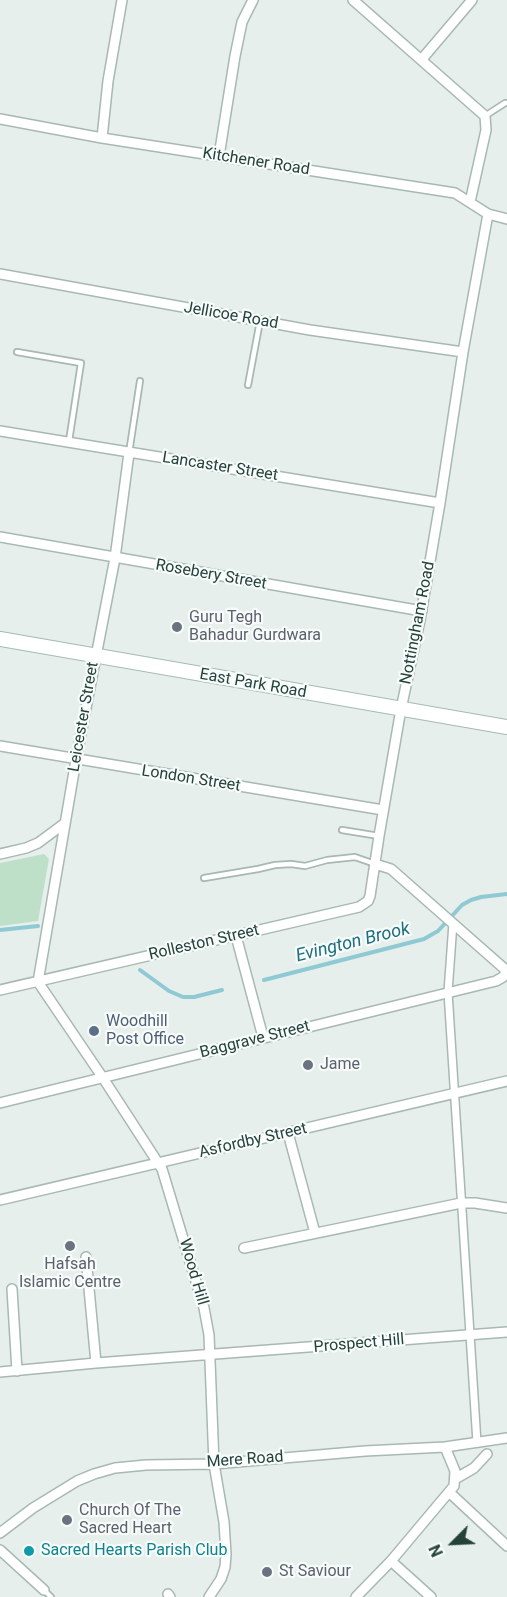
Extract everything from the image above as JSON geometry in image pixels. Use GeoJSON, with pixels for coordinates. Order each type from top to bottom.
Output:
{"type":"FeatureCollection","features":[{"type":"Feature","properties":{"kind":"main road","name":"East Park Road"},"geometry":{"type":"LineString","coordinates":[[0,639],[507,727]]}},
{"type":"Feature","properties":{"kind":"street"},"geometry":{"type":"LineString","coordinates":[[102,138],[108,81],[122,0]]}},
{"type":"Feature","properties":{"kind":"street"},"geometry":{"type":"LineString","coordinates":[[219,156],[242,22],[253,0]]}},
{"type":"Feature","properties":{"kind":"street"},"geometry":{"type":"LineString","coordinates":[[353,0],[422,58],[485,116],[486,130],[471,202]]}},
{"type":"Feature","properties":{"kind":"street"},"geometry":{"type":"LineString","coordinates":[[422,58],[472,0]]}},
{"type":"Feature","properties":{"kind":"street","name":"Kitchener Road"},"geometry":{"type":"LineString","coordinates":[[0,119],[102,138],[455,194],[488,214],[507,219]]}},
{"type":"Feature","properties":{"kind":"street","name":"Nottingham Road"},"geometry":{"type":"LineString","coordinates":[[375,864],[401,709],[423,617],[488,214]]}},
{"type":"Feature","properties":{"kind":"street","name":"Jellicoe Road"},"geometry":{"type":"LineString","coordinates":[[0,274],[310,330],[464,352]]}},
{"type":"Feature","properties":{"kind":"street","name":"Lancaster Street"},"geometry":{"type":"LineString","coordinates":[[0,431],[440,503]]}},
{"type":"Feature","properties":{"kind":"street","name":"Leicester Street"},"geometry":{"type":"LineString","coordinates":[[38,982],[76,760],[115,558],[129,453]]}},
{"type":"Feature","properties":{"kind":"street","name":"Rosebery Street"},"geometry":{"type":"LineString","coordinates":[[0,537],[423,617]]}},
{"type":"Feature","properties":{"kind":"street","name":"London Street"},"geometry":{"type":"LineString","coordinates":[[0,746],[383,810]]}},
{"type":"Feature","properties":{"kind":"street"},"geometry":{"type":"LineString","coordinates":[[0,854],[38,843],[65,824]]}},
{"type":"Feature","properties":{"kind":"street"},"geometry":{"type":"LineString","coordinates":[[375,864],[391,869],[507,971]]}},
{"type":"Feature","properties":{"kind":"street","name":"Rolleston Street"},"geometry":{"type":"LineString","coordinates":[[0,990],[364,905],[370,896],[375,864]]}},
{"type":"Feature","properties":{"kind":"street"},"geometry":{"type":"LineString","coordinates":[[453,923],[448,992],[477,1443]]}},
{"type":"Feature","properties":{"kind":"street"},"geometry":{"type":"LineString","coordinates":[[236,936],[263,1037]]}},
{"type":"Feature","properties":{"kind":"street","name":"Baggrave Street"},"geometry":{"type":"LineString","coordinates":[[0,1103],[496,981],[507,971]]}},
{"type":"Feature","properties":{"kind":"street","name":"Wood Hill"},"geometry":{"type":"LineString","coordinates":[[38,982],[159,1163],[204,1308],[209,1335],[214,1464],[224,1522],[226,1554],[221,1579],[209,1597]]}},
{"type":"Feature","properties":{"kind":"street","name":"Asfordby Street"},"geometry":{"type":"LineString","coordinates":[[0,1200],[507,1081]]}},
{"type":"Feature","properties":{"kind":"street"},"geometry":{"type":"LineString","coordinates":[[288,1133],[315,1233]]}},
{"type":"Feature","properties":{"kind":"street"},"geometry":{"type":"LineString","coordinates":[[244,1248],[461,1203],[507,1208]]}},
{"type":"Feature","properties":{"kind":"street"},"geometry":{"type":"LineString","coordinates":[[86,1257],[96,1363]]}},
{"type":"Feature","properties":{"kind":"street"},"geometry":{"type":"LineString","coordinates":[[12,1289],[18,1371]]}},
{"type":"Feature","properties":{"kind":"street","name":"Prospect Hill"},"geometry":{"type":"LineString","coordinates":[[0,1372],[507,1332]]}},
{"type":"Feature","properties":{"kind":"street","name":"Mere Road"},"geometry":{"type":"LineString","coordinates":[[0,1533],[33,1508],[77,1481],[115,1468],[214,1464],[365,1451],[445,1447],[506,1437]]}},
{"type":"Feature","properties":{"kind":"street"},"geometry":{"type":"LineString","coordinates":[[356,1597],[391,1561],[454,1486],[455,1471],[445,1447]]}},
{"type":"Feature","properties":{"kind":"street"},"geometry":{"type":"LineString","coordinates":[[456,1479],[474,1468],[487,1454]]}},
{"type":"Feature","properties":{"kind":"street"},"geometry":{"type":"LineString","coordinates":[[450,1492],[507,1546]]}},
{"type":"Feature","properties":{"kind":"street"},"geometry":{"type":"LineString","coordinates":[[0,1550],[48,1594]]}},
{"type":"Feature","properties":{"kind":"street"},"geometry":{"type":"LineString","coordinates":[[391,1561],[431,1597]]}},
{"type":"Feature","properties":{"kind":"lane"},"geometry":{"type":"LineString","coordinates":[[485,116],[507,103]]}},
{"type":"Feature","properties":{"kind":"lane"},"geometry":{"type":"LineString","coordinates":[[248,385],[260,321]]}},
{"type":"Feature","properties":{"kind":"lane"},"geometry":{"type":"LineString","coordinates":[[17,352],[81,363],[69,443]]}},
{"type":"Feature","properties":{"kind":"lane"},"geometry":{"type":"LineString","coordinates":[[129,453],[140,381]]}},
{"type":"Feature","properties":{"kind":"lane"},"geometry":{"type":"LineString","coordinates":[[342,830],[379,836]]}},
{"type":"Feature","properties":{"kind":"lane"},"geometry":{"type":"LineString","coordinates":[[204,878],[275,865],[304,866],[327,860],[355,857],[375,864]]}},
{"type":"Feature","properties":{"kind":"green space"},"geometry":{"type":"Polygon","coordinates":[[[44,854],[49,859],[38,921],[0,926],[0,863],[44,854]]]}},
{"type":"Feature","properties":{"kind":"waterway","name":"Evington Brook"},"geometry":{"type":"LineString","coordinates":[[264,980],[424,939],[438,931],[462,905],[471,900],[507,894]]}},
{"type":"Feature","properties":{"kind":"waterway","name":"Evington Brook"},"geometry":{"type":"LineString","coordinates":[[0,930],[38,926]]}},
{"type":"Feature","properties":{"kind":"waterway","name":"Evington Brook"},"geometry":{"type":"LineString","coordinates":[[140,970],[169,991],[183,997],[194,997],[222,990]]}},
{"type":"Feature","properties":{"kind":"place","name":"Guru Tegh Bahadur Gurdwara"},"geometry":{"type":"Point","coordinates":[177,627]}},
{"type":"Feature","properties":{"kind":"place","name":"Woodhill Post Office"},"geometry":{"type":"Point","coordinates":[94,1031]}},
{"type":"Feature","properties":{"kind":"place","name":"Jame"},"geometry":{"type":"Point","coordinates":[308,1065]}},
{"type":"Feature","properties":{"kind":"place","name":"Hafsah Islamic Centre"},"geometry":{"type":"Point","coordinates":[70,1246]}},
{"type":"Feature","properties":{"kind":"place","name":"Church Of The Sacred Heart"},"geometry":{"type":"Point","coordinates":[67,1520]}},
{"type":"Feature","properties":{"kind":"place","name":"Sacred Hearts Parish Club"},"geometry":{"type":"Point","coordinates":[29,1551]}},
{"type":"Feature","properties":{"kind":"place","name":"St Saviour"},"geometry":{"type":"Point","coordinates":[267,1572]}}]}
